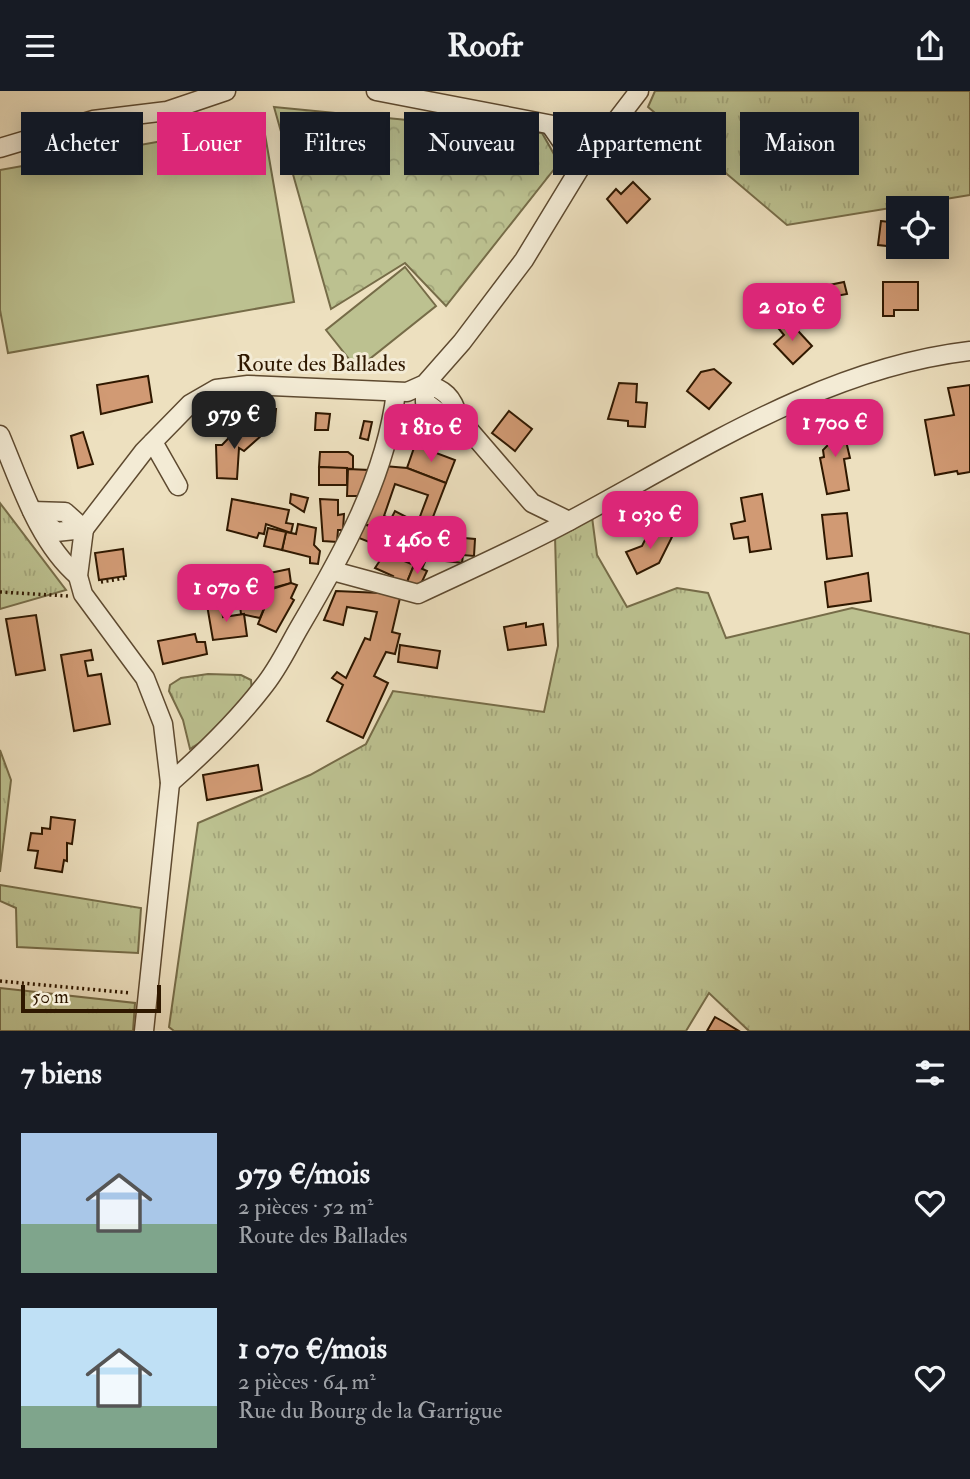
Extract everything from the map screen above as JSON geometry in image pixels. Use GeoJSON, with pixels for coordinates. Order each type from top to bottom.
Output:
{"type":"FeatureCollection","features":[{"type":"Feature","properties":{"kind":"street"},"geometry":{"type":"LineString","coordinates":[[0,148],[93,120],[167,111],[226,91]]}},
{"type":"Feature","properties":{"kind":"street"},"geometry":{"type":"LineString","coordinates":[[376,91],[551,126],[553,129]]}},
{"type":"Feature","properties":{"kind":"street","name":"Route des Ballades"},"geometry":{"type":"LineString","coordinates":[[623,112],[639,91]]}},
{"type":"Feature","properties":{"kind":"street","name":"Route des Ballades"},"geometry":{"type":"LineString","coordinates":[[84,529],[153,442],[190,404],[216,389],[248,385],[407,392],[425,384],[463,342],[524,260],[576,175]]}},
{"type":"Feature","properties":{"kind":"street"},"geometry":{"type":"LineString","coordinates":[[333,571],[418,594],[569,521],[781,408],[896,364],[970,351]]}},
{"type":"Feature","properties":{"kind":"street"},"geometry":{"type":"LineString","coordinates":[[425,384],[425,402],[445,417],[458,417],[532,503],[569,521]]}},
{"type":"Feature","properties":{"kind":"street"},"geometry":{"type":"LineString","coordinates":[[170,783],[219,739],[265,685],[333,571],[370,493],[392,424],[396,392]]}},
{"type":"Feature","properties":{"kind":"street"},"geometry":{"type":"LineString","coordinates":[[0,435],[32,511],[66,566],[145,678],[163,724],[170,783],[144,1031]]}},
{"type":"Feature","properties":{"kind":"street"},"geometry":{"type":"LineString","coordinates":[[153,442],[178,486]]}},
{"type":"Feature","properties":{"kind":"street"},"geometry":{"type":"LineString","coordinates":[[32,511],[56,532],[84,529],[81,585]]}},
{"type":"Feature","properties":{"kind":"path"},"geometry":{"type":"LineString","coordinates":[[100,582],[126,578]]}},
{"type":"Feature","properties":{"kind":"path"},"geometry":{"type":"LineString","coordinates":[[0,592],[66,597],[81,585]]}},
{"type":"Feature","properties":{"kind":"path"},"geometry":{"type":"LineString","coordinates":[[0,981],[147,994]]}},
{"type":"Feature","properties":{"kind":"green space"},"geometry":{"type":"Polygon","coordinates":[[[655,91],[970,91],[970,195],[949,198],[949,196],[886,196],[886,209],[787,225],[726,173],[726,112],[654,112],[648,107],[655,91]]]}},
{"type":"Feature","properties":{"kind":"green space"},"geometry":{"type":"Polygon","coordinates":[[[274,107],[326,112],[280,112],[280,128],[274,107]]]}},
{"type":"Feature","properties":{"kind":"green space"},"geometry":{"type":"Polygon","coordinates":[[[390,118],[404,120],[404,175],[539,175],[539,133],[542,133],[553,152],[553,171],[446,306],[405,263],[331,309],[293,175],[390,175],[390,118]]]}},
{"type":"Feature","properties":{"kind":"green space"},"geometry":{"type":"Polygon","coordinates":[[[266,140],[294,302],[8,353],[0,310],[0,170],[21,166],[21,175],[143,175],[143,144],[157,142],[157,175],[266,175],[266,140]]]}},
{"type":"Feature","properties":{"kind":"green space"},"geometry":{"type":"Polygon","coordinates":[[[405,267],[436,306],[357,369],[326,330],[405,267]]]}},
{"type":"Feature","properties":{"kind":"green space"},"geometry":{"type":"Polygon","coordinates":[[[0,503],[66,590],[0,609],[0,503]]]}},
{"type":"Feature","properties":{"kind":"green space"},"geometry":{"type":"Polygon","coordinates":[[[592,517],[597,555],[627,607],[677,588],[708,593],[726,638],[852,608],[970,634],[970,1031],[749,1031],[709,993],[686,1031],[174,1031],[169,1027],[198,823],[310,775],[366,744],[393,691],[544,712],[558,646],[555,536],[592,517]]]}},
{"type":"Feature","properties":{"kind":"green space"},"geometry":{"type":"Polygon","coordinates":[[[208,674],[241,675],[251,680],[252,693],[213,734],[190,749],[183,720],[169,691],[170,685],[181,678],[208,674]]]}},
{"type":"Feature","properties":{"kind":"green space"},"geometry":{"type":"Polygon","coordinates":[[[0,750],[11,780],[0,872],[0,750]]]}},
{"type":"Feature","properties":{"kind":"green space"},"geometry":{"type":"Polygon","coordinates":[[[0,885],[141,908],[138,953],[17,947],[16,908],[0,901],[0,885]]]}},
{"type":"Feature","properties":{"kind":"green space"},"geometry":{"type":"Polygon","coordinates":[[[0,988],[135,1003],[133,1031],[0,1031],[0,988]]]}},
{"type":"Feature","properties":{"kind":"building"},"geometry":{"type":"Polygon","coordinates":[[[633,182],[650,199],[627,223],[607,199],[616,189],[621,194],[633,182]]]}},
{"type":"Feature","properties":{"kind":"building"},"geometry":{"type":"Polygon","coordinates":[[[881,221],[886,222],[886,246],[878,245],[881,221]]]}},
{"type":"Feature","properties":{"kind":"building"},"geometry":{"type":"Polygon","coordinates":[[[844,282],[847,294],[825,298],[814,288],[844,282]]]}},
{"type":"Feature","properties":{"kind":"building"},"geometry":{"type":"Polygon","coordinates":[[[883,282],[918,282],[918,310],[894,310],[894,316],[883,316],[883,282]]]}},
{"type":"Feature","properties":{"kind":"building"},"geometry":{"type":"Polygon","coordinates":[[[788,320],[812,346],[793,364],[774,344],[784,335],[779,329],[788,320]]]}},
{"type":"Feature","properties":{"kind":"building"},"geometry":{"type":"Polygon","coordinates":[[[714,369],[731,383],[709,409],[687,391],[701,372],[714,369]]]}},
{"type":"Feature","properties":{"kind":"building"},"geometry":{"type":"Polygon","coordinates":[[[148,376],[152,402],[101,414],[97,385],[148,376]]]}},
{"type":"Feature","properties":{"kind":"building"},"geometry":{"type":"Polygon","coordinates":[[[619,383],[637,384],[636,402],[647,403],[645,427],[628,426],[628,421],[608,419],[619,383]]]}},
{"type":"Feature","properties":{"kind":"building"},"geometry":{"type":"Polygon","coordinates":[[[970,385],[970,472],[958,474],[957,471],[935,475],[925,420],[954,415],[948,388],[970,385]]]}},
{"type":"Feature","properties":{"kind":"building"},"geometry":{"type":"Polygon","coordinates":[[[259,409],[276,409],[275,421],[262,420],[270,431],[252,414],[259,409]]]}},
{"type":"Feature","properties":{"kind":"building"},"geometry":{"type":"Polygon","coordinates":[[[509,411],[532,429],[515,451],[492,433],[509,411]]]}},
{"type":"Feature","properties":{"kind":"building"},"geometry":{"type":"Polygon","coordinates":[[[316,413],[330,414],[328,430],[315,430],[316,413]]]}},
{"type":"Feature","properties":{"kind":"building"},"geometry":{"type":"Polygon","coordinates":[[[252,414],[270,431],[254,428],[246,420],[252,414]]]}},
{"type":"Feature","properties":{"kind":"building"},"geometry":{"type":"Polygon","coordinates":[[[246,420],[261,436],[244,451],[239,448],[237,479],[217,478],[216,445],[222,445],[246,420]]]}},
{"type":"Feature","properties":{"kind":"building"},"geometry":{"type":"Polygon","coordinates":[[[841,420],[850,458],[844,459],[849,490],[827,494],[820,458],[824,457],[823,450],[828,445],[824,423],[841,420]]]}},
{"type":"Feature","properties":{"kind":"building"},"geometry":{"type":"Polygon","coordinates":[[[364,421],[372,422],[368,440],[360,438],[364,421]]]}},
{"type":"Feature","properties":{"kind":"building"},"geometry":{"type":"Polygon","coordinates":[[[83,432],[93,464],[78,468],[71,436],[83,432]]]}},
{"type":"Feature","properties":{"kind":"building"},"geometry":{"type":"Polygon","coordinates":[[[415,445],[455,460],[446,483],[407,468],[415,445]]]}},
{"type":"Feature","properties":{"kind":"building"},"geometry":{"type":"Polygon","coordinates":[[[320,452],[348,452],[353,456],[353,469],[319,467],[320,452]]]}},
{"type":"Feature","properties":{"kind":"building"},"geometry":{"type":"Polygon","coordinates":[[[384,466],[407,468],[446,483],[433,517],[441,520],[435,536],[415,530],[428,495],[395,484],[384,516],[391,519],[395,511],[416,522],[410,536],[363,524],[384,466]]]}},
{"type":"Feature","properties":{"kind":"building"},"geometry":{"type":"Polygon","coordinates":[[[319,467],[347,468],[347,485],[319,485],[319,467]]]}},
{"type":"Feature","properties":{"kind":"building"},"geometry":{"type":"Polygon","coordinates":[[[348,469],[369,470],[362,496],[347,496],[348,469]]]}},
{"type":"Feature","properties":{"kind":"building"},"geometry":{"type":"Polygon","coordinates":[[[291,494],[308,498],[304,512],[290,503],[291,494]]]}},
{"type":"Feature","properties":{"kind":"building"},"geometry":{"type":"Polygon","coordinates":[[[762,494],[771,549],[750,552],[748,537],[734,539],[731,524],[745,521],[741,498],[762,494]]]}},
{"type":"Feature","properties":{"kind":"building"},"geometry":{"type":"Polygon","coordinates":[[[232,499],[289,510],[286,523],[293,524],[291,533],[266,524],[264,534],[259,533],[257,538],[227,530],[232,499]]]}},
{"type":"Feature","properties":{"kind":"building"},"geometry":{"type":"Polygon","coordinates":[[[320,499],[338,500],[338,515],[344,514],[343,530],[338,530],[337,542],[323,541],[320,499]]]}},
{"type":"Feature","properties":{"kind":"building"},"geometry":{"type":"Polygon","coordinates":[[[847,513],[852,556],[827,559],[822,515],[847,513]]]}},
{"type":"Feature","properties":{"kind":"building"},"geometry":{"type":"Polygon","coordinates":[[[440,521],[458,525],[456,541],[435,536],[440,521]]]}},
{"type":"Feature","properties":{"kind":"building"},"geometry":{"type":"Polygon","coordinates":[[[298,524],[316,528],[314,545],[320,551],[318,564],[310,563],[310,557],[282,550],[286,532],[296,534],[298,524]]]}},
{"type":"Feature","properties":{"kind":"building"},"geometry":{"type":"Polygon","coordinates":[[[363,524],[379,529],[374,544],[359,538],[363,524]]]}},
{"type":"Feature","properties":{"kind":"building"},"geometry":{"type":"Polygon","coordinates":[[[652,526],[672,537],[659,563],[637,574],[626,552],[642,546],[652,526]]]}},
{"type":"Feature","properties":{"kind":"building"},"geometry":{"type":"Polygon","coordinates":[[[268,528],[286,532],[282,550],[264,546],[268,528]]]}},
{"type":"Feature","properties":{"kind":"building"},"geometry":{"type":"Polygon","coordinates":[[[379,529],[406,538],[399,555],[374,544],[379,529]]]}},
{"type":"Feature","properties":{"kind":"building"},"geometry":{"type":"Polygon","coordinates":[[[415,530],[435,536],[427,557],[408,549],[415,530]]]}},
{"type":"Feature","properties":{"kind":"building"},"geometry":{"type":"Polygon","coordinates":[[[464,538],[475,539],[474,556],[463,555],[462,563],[446,561],[447,542],[463,543],[464,538]]]}},
{"type":"Feature","properties":{"kind":"building"},"geometry":{"type":"Polygon","coordinates":[[[123,549],[126,576],[99,580],[95,553],[123,549]]]}},
{"type":"Feature","properties":{"kind":"building"},"geometry":{"type":"Polygon","coordinates":[[[408,549],[427,557],[422,569],[403,561],[408,549]]]}},
{"type":"Feature","properties":{"kind":"building"},"geometry":{"type":"Polygon","coordinates":[[[385,553],[414,565],[407,582],[400,580],[397,585],[390,583],[393,576],[375,568],[385,553]]]}},
{"type":"Feature","properties":{"kind":"building"},"geometry":{"type":"Polygon","coordinates":[[[414,565],[427,571],[419,588],[407,582],[414,565]]]}},
{"type":"Feature","properties":{"kind":"building"},"geometry":{"type":"Polygon","coordinates":[[[239,568],[242,596],[216,603],[217,570],[239,568]]]}},
{"type":"Feature","properties":{"kind":"building"},"geometry":{"type":"Polygon","coordinates":[[[289,569],[291,583],[269,589],[265,574],[289,569]]]}},
{"type":"Feature","properties":{"kind":"building"},"geometry":{"type":"Polygon","coordinates":[[[868,573],[871,601],[828,607],[825,582],[868,573]]]}},
{"type":"Feature","properties":{"kind":"building"},"geometry":{"type":"Polygon","coordinates":[[[291,583],[297,585],[291,598],[294,600],[276,632],[258,624],[268,599],[254,601],[252,595],[268,591],[270,594],[272,589],[291,583]]]}},
{"type":"Feature","properties":{"kind":"building"},"geometry":{"type":"Polygon","coordinates":[[[336,591],[381,593],[400,598],[392,632],[400,634],[395,654],[386,652],[374,676],[388,683],[363,738],[327,721],[343,685],[332,678],[337,672],[346,678],[365,638],[370,640],[377,612],[347,607],[343,625],[324,620],[336,591]]]}},
{"type":"Feature","properties":{"kind":"building"},"geometry":{"type":"Polygon","coordinates":[[[239,597],[253,598],[254,601],[268,599],[260,618],[241,614],[239,597]]]}},
{"type":"Feature","properties":{"kind":"building"},"geometry":{"type":"Polygon","coordinates":[[[221,602],[223,617],[244,614],[247,636],[213,640],[207,605],[221,602]]]}},
{"type":"Feature","properties":{"kind":"building"},"geometry":{"type":"Polygon","coordinates":[[[36,615],[45,670],[16,675],[6,619],[36,615]]]}},
{"type":"Feature","properties":{"kind":"building"},"geometry":{"type":"Polygon","coordinates":[[[526,623],[526,627],[543,624],[546,645],[508,650],[504,627],[526,623]]]}},
{"type":"Feature","properties":{"kind":"building"},"geometry":{"type":"Polygon","coordinates":[[[195,634],[197,642],[205,642],[207,654],[163,664],[158,641],[195,634]]]}},
{"type":"Feature","properties":{"kind":"building"},"geometry":{"type":"Polygon","coordinates":[[[400,645],[440,651],[437,668],[398,662],[400,645]]]}},
{"type":"Feature","properties":{"kind":"building"},"geometry":{"type":"Polygon","coordinates":[[[91,650],[93,660],[85,661],[88,676],[101,674],[110,724],[74,731],[61,655],[91,650]]]}},
{"type":"Feature","properties":{"kind":"building"},"geometry":{"type":"Polygon","coordinates":[[[258,765],[262,790],[207,800],[203,775],[258,765]]]}},
{"type":"Feature","properties":{"kind":"building"},"geometry":{"type":"Polygon","coordinates":[[[51,817],[75,820],[72,844],[67,843],[67,861],[64,860],[62,872],[35,868],[38,851],[28,850],[31,833],[42,834],[42,828],[50,829],[51,817]]]}},
{"type":"Feature","properties":{"kind":"building"},"geometry":{"type":"Polygon","coordinates":[[[715,1017],[724,1022],[739,1031],[707,1031],[715,1017]]]}}]}
